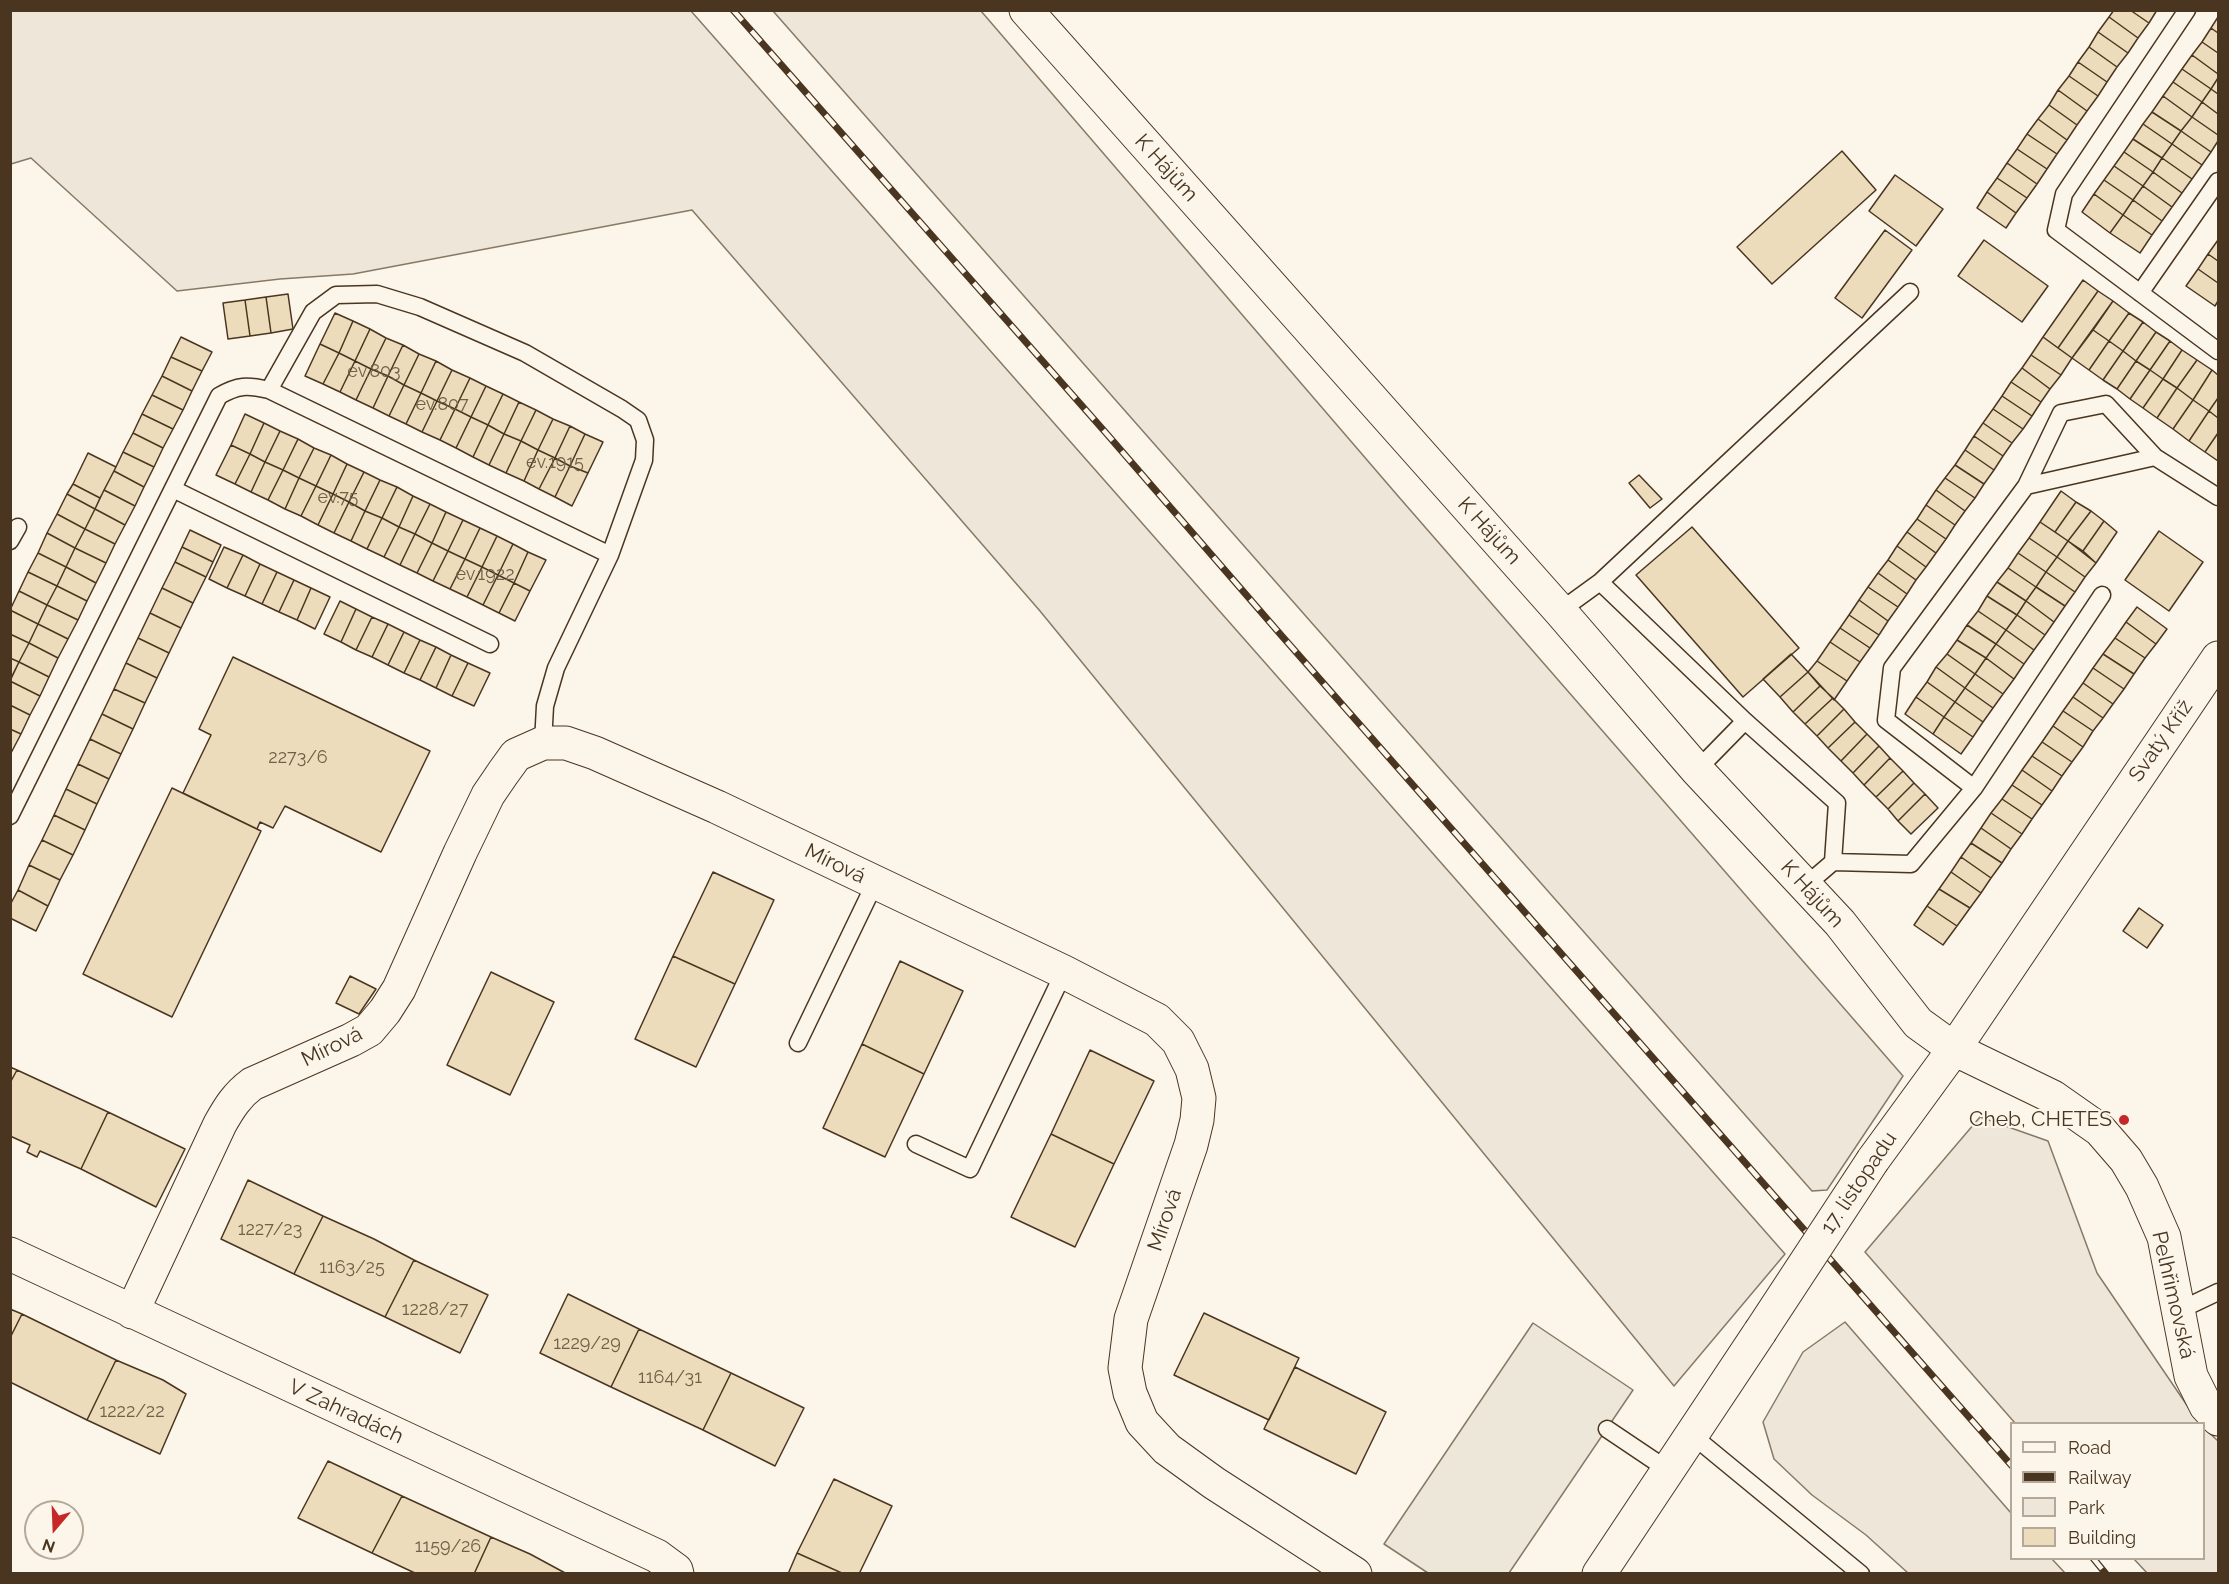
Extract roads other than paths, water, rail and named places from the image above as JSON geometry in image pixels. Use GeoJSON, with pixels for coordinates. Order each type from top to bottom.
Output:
{"type":"FeatureCollection","features":[{"type":"Feature","properties":{"kind":"street","name":"K Hájům"},"geometry":{"type":"LineString","coordinates":[[1026,10],[1560,611],[1697,770],[1840,923],[1918,1023],[1954,1049]]}},
{"type":"Feature","properties":{"kind":"street","name":"Svatý Kříž"},"geometry":{"type":"LineString","coordinates":[[2124,796],[2218,658]]}},
{"type":"Feature","properties":{"kind":"street","name":"Mírová"},"geometry":{"type":"LineString","coordinates":[[132,1312],[231,1104],[252,1084],[369,1030],[399,989],[488,795],[516,755],[543,743],[566,743],[595,753],[717,807],[1064,972],[1157,1020],[1178,1041],[1192,1069],[1199,1098],[1197,1120],[1191,1145],[1131,1318],[1125,1368],[1130,1393],[1142,1422],[1167,1449],[1214,1483],[1355,1574]]}},
{"type":"Feature","properties":{"kind":"street","name":"17. listopadu"},"geometry":{"type":"LineString","coordinates":[[1599,1574],[1874,1160],[1954,1049],[2124,796]]}},
{"type":"Feature","properties":{"kind":"street","name":"Pelhřimovská"},"geometry":{"type":"LineString","coordinates":[[1954,1049],[2053,1096],[2100,1130],[2126,1160],[2142,1187],[2164,1237],[2191,1376],[2206,1406],[2218,1419]]}},
{"type":"Feature","properties":{"kind":"street","name":"V Zahradách"},"geometry":{"type":"LineString","coordinates":[[10,1254],[657,1556],[676,1569],[677,1574]]}},
{"type":"Feature","properties":{"kind":"lane"},"geometry":{"type":"LineString","coordinates":[[2187,10],[2064,194],[2056,230],[2218,351]]}},
{"type":"Feature","properties":{"kind":"lane"},"geometry":{"type":"LineString","coordinates":[[2140,293],[2218,181]]}},
{"type":"Feature","properties":{"kind":"lane"},"geometry":{"type":"LineString","coordinates":[[1560,611],[1600,582],[1910,292]]}},
{"type":"Feature","properties":{"kind":"lane"},"geometry":{"type":"LineString","coordinates":[[269,390],[313,312],[336,295],[377,294],[420,307],[525,353],[638,420],[645,440],[644,460],[610,555],[556,668],[545,706],[543,743]]}},
{"type":"Feature","properties":{"kind":"lane"},"geometry":{"type":"LineString","coordinates":[[10,816],[219,396],[234,388],[252,386],[269,390],[610,555]]}},
{"type":"Feature","properties":{"kind":"lane"},"geometry":{"type":"LineString","coordinates":[[1974,788],[1886,720],[1892,668],[2026,486],[2061,413],[2106,404],[2155,457],[2218,497]]}},
{"type":"Feature","properties":{"kind":"lane"},"geometry":{"type":"LineString","coordinates":[[2026,486],[2155,457]]}},
{"type":"Feature","properties":{"kind":"lane"},"geometry":{"type":"LineString","coordinates":[[173,489],[490,644]]}},
{"type":"Feature","properties":{"kind":"lane"},"geometry":{"type":"LineString","coordinates":[[1600,582],[1745,721],[1837,803],[1833,862]]}},
{"type":"Feature","properties":{"kind":"lane"},"geometry":{"type":"LineString","coordinates":[[1805,886],[1833,862],[1911,864],[1974,788],[2102,595]]}},
{"type":"Feature","properties":{"kind":"lane"},"geometry":{"type":"LineString","coordinates":[[1697,770],[1745,721]]}},
{"type":"Feature","properties":{"kind":"lane"},"geometry":{"type":"LineString","coordinates":[[798,1043],[875,883]]}},
{"type":"Feature","properties":{"kind":"lane"},"geometry":{"type":"LineString","coordinates":[[916,1144],[970,1169],[1064,972]]}},
{"type":"Feature","properties":{"kind":"lane"},"geometry":{"type":"LineString","coordinates":[[2178,1311],[2218,1292]]}},
{"type":"Feature","properties":{"kind":"lane"},"geometry":{"type":"LineString","coordinates":[[1607,1429],[1668,1470]]}},
{"type":"Feature","properties":{"kind":"lane"},"geometry":{"type":"LineString","coordinates":[[1692,1435],[1861,1574]]}},
{"type":"Feature","properties":{"kind":"railway"},"geometry":{"type":"LineString","coordinates":[[733,10],[2010,1464]]}},
{"type":"Feature","properties":{"kind":"railway"},"geometry":{"type":"LineString","coordinates":[[2095,1560],[2106,1574]]}},
{"type":"Feature","properties":{"kind":"place","name":"Cheb, CHETES"},"geometry":{"type":"Point","coordinates":[2124,1120]}}]}
